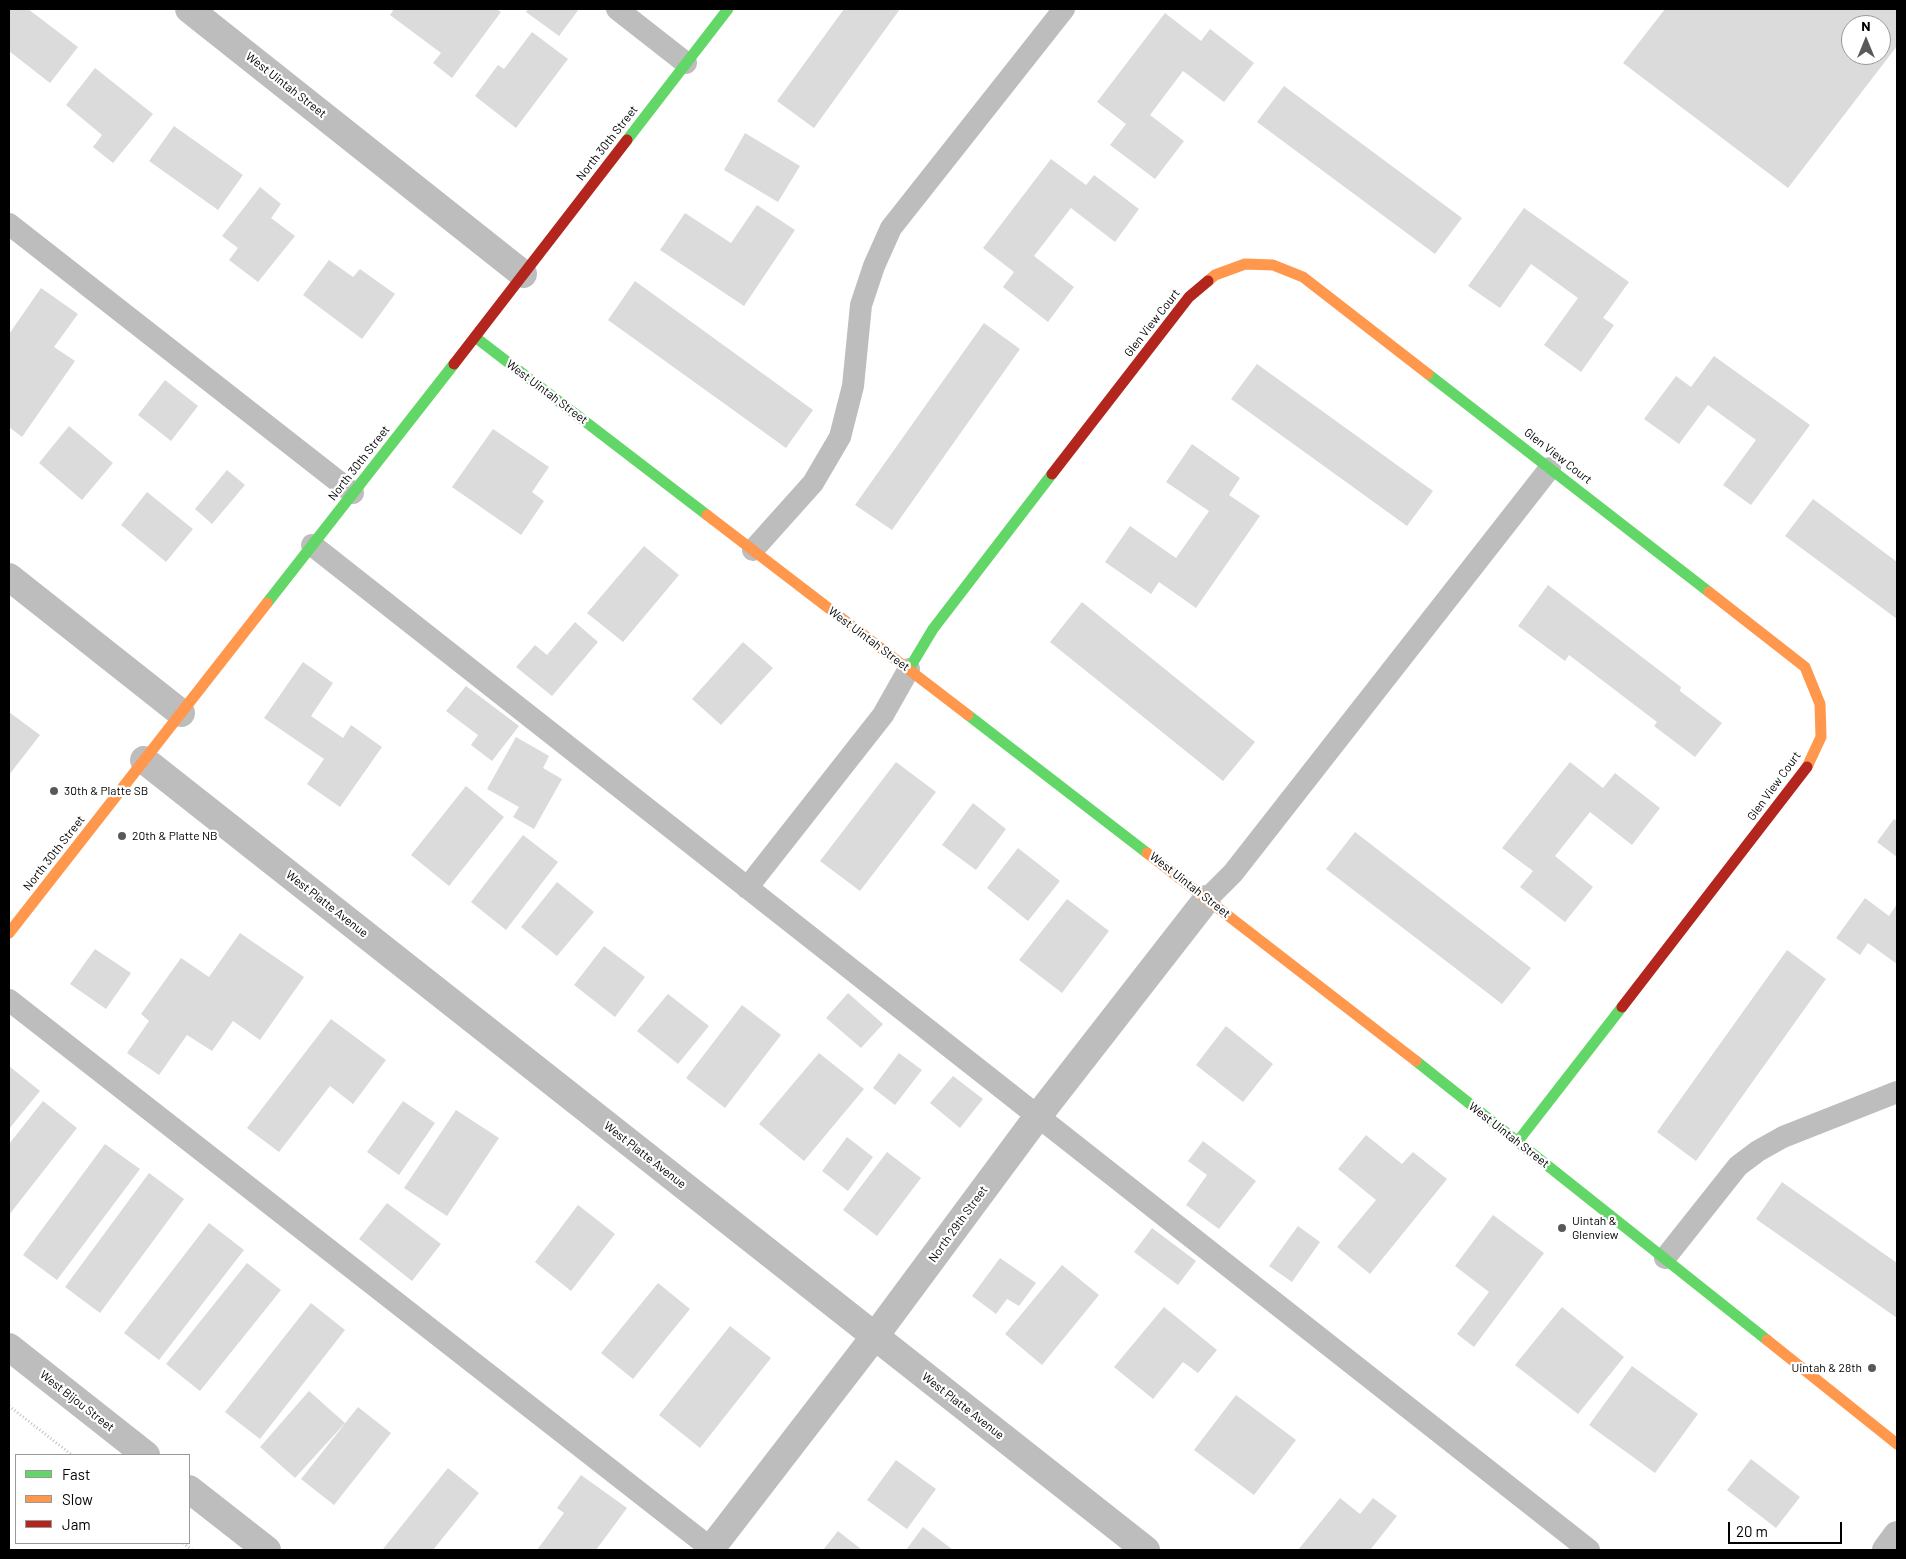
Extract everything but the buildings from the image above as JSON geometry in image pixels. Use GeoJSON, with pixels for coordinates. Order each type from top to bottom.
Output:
{"type":"FeatureCollection","features":[{"type":"Feature","properties":{"kind":"main road","name":"North 30th Street"},"geometry":{"type":"LineString","coordinates":[[9,933],[475,337],[728,9]]}},
{"type":"Feature","properties":{"kind":"main road","name":"Glen View Court"},"geometry":{"type":"LineString","coordinates":[[909,669],[933,629],[1189,297],[1215,275],[1245,264],[1273,266],[1304,277],[1805,667],[1820,704],[1821,737],[1809,765],[1518,1141]]}},
{"type":"Feature","properties":{"kind":"main road","name":"West Uintah Street"},"geometry":{"type":"LineString","coordinates":[[475,337],[1208,898],[1518,1141],[1897,1444]]}},
{"type":"Feature","properties":{"kind":"street","name":"West Uintah Street"},"geometry":{"type":"LineString","coordinates":[[189,9],[523,274]]}},
{"type":"Feature","properties":{"kind":"street"},"geometry":{"type":"LineString","coordinates":[[9,577],[181,713]]}},
{"type":"Feature","properties":{"kind":"street","name":"West Platte Avenue"},"geometry":{"type":"LineString","coordinates":[[144,760],[1146,1550]]}},
{"type":"Feature","properties":{"kind":"street","name":"North 29th Street"},"geometry":{"type":"LineString","coordinates":[[711,1550],[875,1336],[1038,1116],[1208,898]]}},
{"type":"Feature","properties":{"kind":"street","name":"West Bijou Street"},"geometry":{"type":"LineString","coordinates":[[9,1347],[145,1454]]}},
{"type":"Feature","properties":{"kind":"street"},"geometry":{"type":"LineString","coordinates":[[190,1490],[267,1550]]}},
{"type":"Feature","properties":{"kind":"street"},"geometry":{"type":"LineString","coordinates":[[1886,1550],[1897,1535]]}},
{"type":"Feature","properties":{"kind":"lane"},"geometry":{"type":"LineString","coordinates":[[618,9],[686,63]]}},
{"type":"Feature","properties":{"kind":"lane"},"geometry":{"type":"LineString","coordinates":[[753,550],[813,483],[840,437],[853,386],[861,305],[874,266],[891,228],[1064,9]]}},
{"type":"Feature","properties":{"kind":"lane"},"geometry":{"type":"LineString","coordinates":[[9,224],[353,493]]}},
{"type":"Feature","properties":{"kind":"lane"},"geometry":{"type":"LineString","coordinates":[[1208,898],[1233,873],[1550,468]]}},
{"type":"Feature","properties":{"kind":"lane"},"geometry":{"type":"LineString","coordinates":[[312,545],[1589,1550]]}},
{"type":"Feature","properties":{"kind":"lane"},"geometry":{"type":"LineString","coordinates":[[747,888],[883,715],[909,669]]}},
{"type":"Feature","properties":{"kind":"lane"},"geometry":{"type":"LineString","coordinates":[[9,1000],[711,1550]]}},
{"type":"Feature","properties":{"kind":"lane"},"geometry":{"type":"LineString","coordinates":[[1664,1258],[1738,1166],[1745,1161],[1783,1137],[1897,1092]]}},
{"type":"Feature","properties":{"kind":"path"},"geometry":{"type":"LineString","coordinates":[[9,1406],[71,1454]]}},
{"type":"Feature","properties":{"kind":"traffic: fast"},"geometry":{"type":"LineString","coordinates":[[627,140],[728,9]]}},
{"type":"Feature","properties":{"kind":"traffic: fast"},"geometry":{"type":"LineString","coordinates":[[475,337],[707,515]]}},
{"type":"Feature","properties":{"kind":"traffic: fast"},"geometry":{"type":"LineString","coordinates":[[267,603],[454,364]]}},
{"type":"Feature","properties":{"kind":"traffic: fast"},"geometry":{"type":"LineString","coordinates":[[1428,374],[1709,592]]}},
{"type":"Feature","properties":{"kind":"traffic: fast"},"geometry":{"type":"LineString","coordinates":[[909,669],[933,629],[1052,474]]}},
{"type":"Feature","properties":{"kind":"traffic: fast"},"geometry":{"type":"LineString","coordinates":[[968,715],[1147,853]]}},
{"type":"Feature","properties":{"kind":"traffic: fast"},"geometry":{"type":"LineString","coordinates":[[1518,1141],[1622,1007]]}},
{"type":"Feature","properties":{"kind":"traffic: fast"},"geometry":{"type":"LineString","coordinates":[[1416,1061],[1767,1340]]}},
{"type":"Feature","properties":{"kind":"traffic: slow"},"geometry":{"type":"LineString","coordinates":[[1208,281],[1215,275],[1245,264],[1273,265],[1303,277],[1428,374]]}},
{"type":"Feature","properties":{"kind":"traffic: slow"},"geometry":{"type":"LineString","coordinates":[[707,515],[968,715]]}},
{"type":"Feature","properties":{"kind":"traffic: slow"},"geometry":{"type":"LineString","coordinates":[[1709,592],[1805,667],[1820,704],[1821,737],[1807,767]]}},
{"type":"Feature","properties":{"kind":"traffic: slow"},"geometry":{"type":"LineString","coordinates":[[9,933],[267,603]]}},
{"type":"Feature","properties":{"kind":"traffic: slow"},"geometry":{"type":"LineString","coordinates":[[1147,853],[1416,1061]]}},
{"type":"Feature","properties":{"kind":"traffic: slow"},"geometry":{"type":"LineString","coordinates":[[1767,1340],[1897,1444]]}},
{"type":"Feature","properties":{"kind":"traffic: jam"},"geometry":{"type":"LineString","coordinates":[[454,364],[627,140]]}},
{"type":"Feature","properties":{"kind":"traffic: jam"},"geometry":{"type":"LineString","coordinates":[[1052,474],[1189,297],[1208,281]]}},
{"type":"Feature","properties":{"kind":"traffic: jam"},"geometry":{"type":"LineString","coordinates":[[1622,1007],[1807,767]]}},
{"type":"Feature","properties":{"kind":"place","name":"30th & Platte SB"},"geometry":{"type":"Point","coordinates":[54,791]}},
{"type":"Feature","properties":{"kind":"place","name":"20th & Platte NB"},"geometry":{"type":"Point","coordinates":[122,836]}},
{"type":"Feature","properties":{"kind":"place","name":"Uintah & Glenview"},"geometry":{"type":"Point","coordinates":[1562,1228]}},
{"type":"Feature","properties":{"kind":"place","name":"Uintah & 28th"},"geometry":{"type":"Point","coordinates":[1872,1368]}}]}
